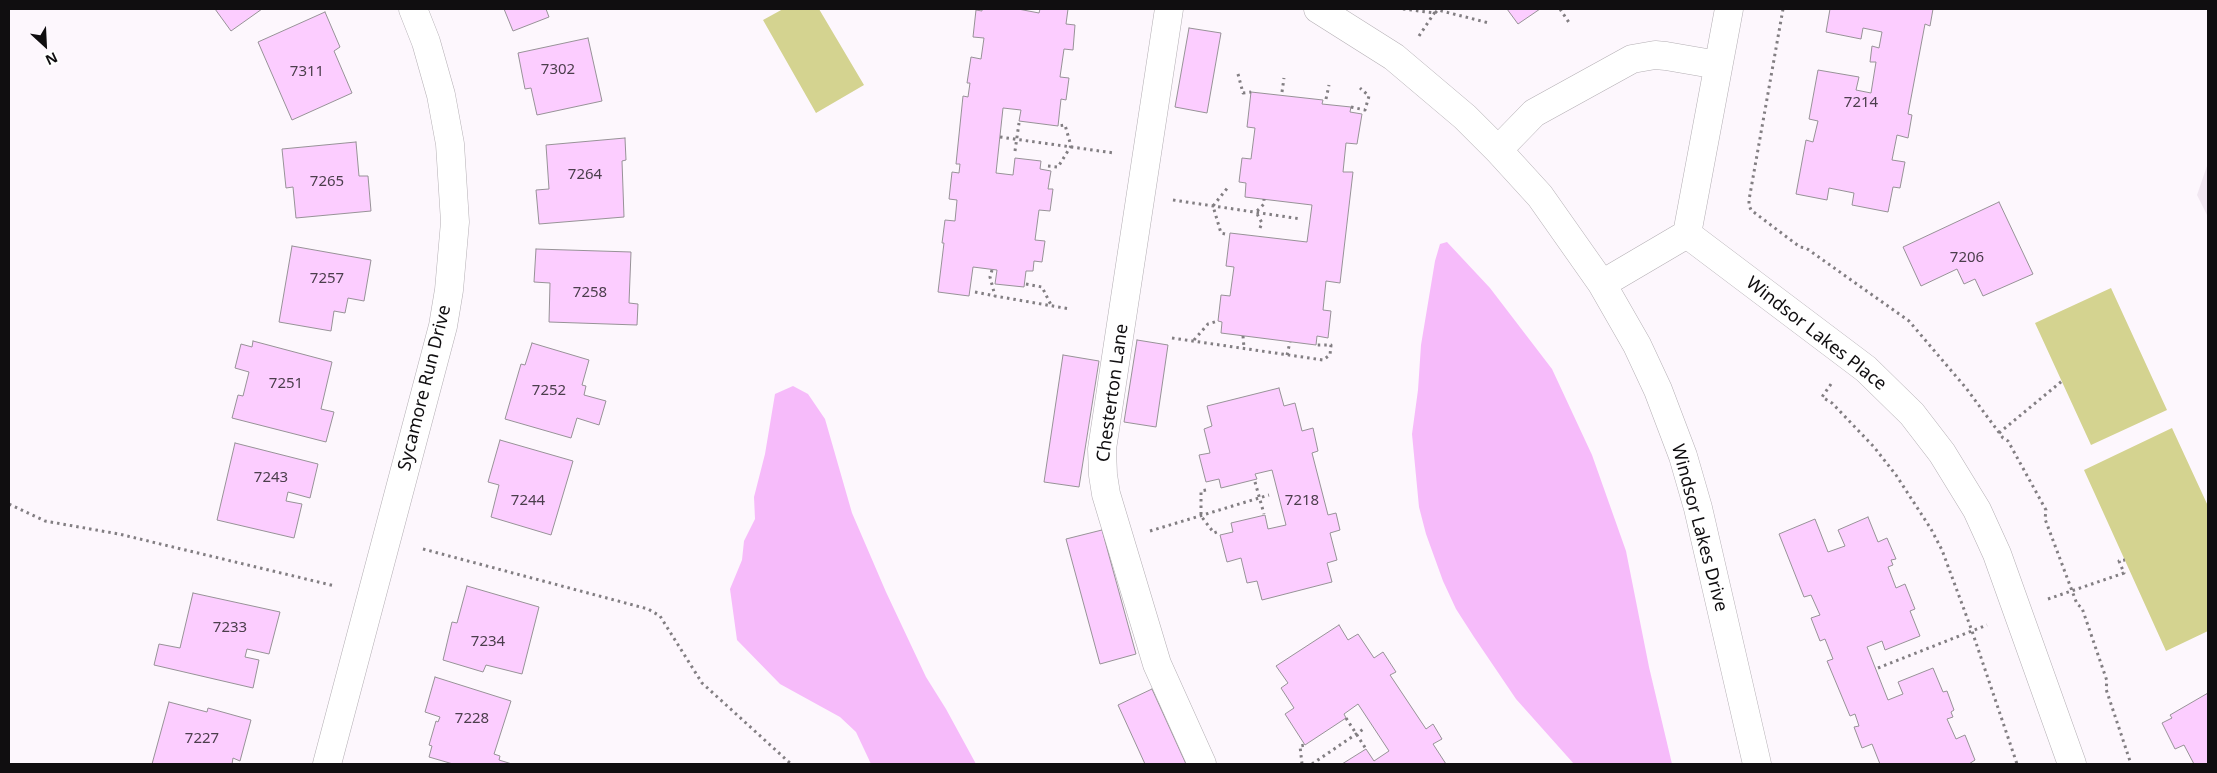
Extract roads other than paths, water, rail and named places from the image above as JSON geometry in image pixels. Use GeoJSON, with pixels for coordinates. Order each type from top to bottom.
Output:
{"type":"FeatureCollection","features":[{"type":"Feature","properties":{"kind":"street","name":"Sycamore Run Drive"},"geometry":{"type":"LineString","coordinates":[[326,764],[443,326],[449,290],[455,222],[450,144],[441,95],[426,42],[413,9]]}},
{"type":"Feature","properties":{"kind":"street","name":"Chesterton Lane"},"geometry":{"type":"LineString","coordinates":[[1169,9],[1102,449],[1103,475],[1106,494],[1157,664],[1202,764]]}},
{"type":"Feature","properties":{"kind":"street","name":"Windsor Lakes Drive"},"geometry":{"type":"LineString","coordinates":[[1318,9],[1376,44],[1403,64],[1458,111],[1498,150],[1540,196],[1602,284],[1641,354],[1658,390],[1683,456],[1698,508],[1756,764]]}},
{"type":"Feature","properties":{"kind":"street"},"geometry":{"type":"LineString","coordinates":[[1602,284],[1687,234],[1729,9]]}},
{"type":"Feature","properties":{"kind":"street"},"geometry":{"type":"LineString","coordinates":[[1498,150],[1534,112],[1632,59],[1655,55],[1718,65]]}},
{"type":"Feature","properties":{"kind":"street","name":"Windsor Lakes Place"},"geometry":{"type":"LineString","coordinates":[[1687,234],[1851,357],[1898,399],[1942,453],[1977,510],[1987,531],[2072,764]]}}]}
